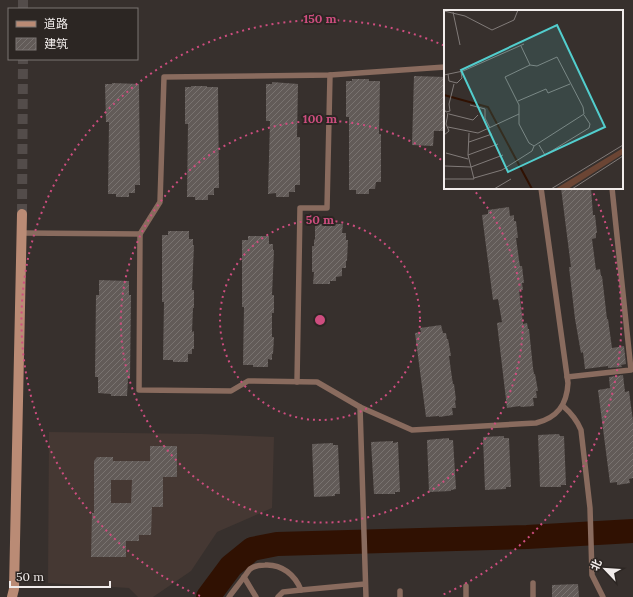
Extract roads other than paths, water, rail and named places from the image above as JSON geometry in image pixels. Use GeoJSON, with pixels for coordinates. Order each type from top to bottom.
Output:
{"type":"FeatureCollection","features":[{"type":"Feature","properties":{"kind":"street"},"geometry":{"type":"LineString","coordinates":[[12,597],[14,589],[22,214]]}},
{"type":"Feature","properties":{"kind":"lane"},"geometry":{"type":"LineString","coordinates":[[444,67],[330,75],[164,77],[160,202],[140,234],[138,390],[231,391],[248,381],[317,382],[360,407],[412,430],[544,422],[551,418],[563,406],[568,391],[568,383],[541,189]]}},
{"type":"Feature","properties":{"kind":"lane"},"geometry":{"type":"LineString","coordinates":[[297,382],[300,208],[327,208],[330,75]]}},
{"type":"Feature","properties":{"kind":"lane"},"geometry":{"type":"LineString","coordinates":[[567,377],[631,370],[612,189]]}},
{"type":"Feature","properties":{"kind":"lane"},"geometry":{"type":"LineString","coordinates":[[22,233],[140,234]]}},
{"type":"Feature","properties":{"kind":"lane"},"geometry":{"type":"LineString","coordinates":[[563,406],[575,418],[581,430],[590,508],[592,576],[603,597]]}},
{"type":"Feature","properties":{"kind":"lane"},"geometry":{"type":"LineString","coordinates":[[360,407],[366,597]]}},
{"type":"Feature","properties":{"kind":"lane"},"geometry":{"type":"LineString","coordinates":[[228,597],[249,570],[256,567],[270,565],[289,572],[301,590]]}},
{"type":"Feature","properties":{"kind":"lane"},"geometry":{"type":"LineString","coordinates":[[244,577],[256,597]]}},
{"type":"Feature","properties":{"kind":"lane"},"geometry":{"type":"LineString","coordinates":[[533,583],[533,597]]}},
{"type":"Feature","properties":{"kind":"lane"},"geometry":{"type":"LineString","coordinates":[[278,597],[283,592],[365,584]]}},
{"type":"Feature","properties":{"kind":"lane"},"geometry":{"type":"LineString","coordinates":[[466,586],[466,597]]}},
{"type":"Feature","properties":{"kind":"waterway"},"geometry":{"type":"LineString","coordinates":[[208,597],[231,566],[252,549],[277,544],[527,537],[633,531]]}},
{"type":"Feature","properties":{"kind":"tunnel"},"geometry":{"type":"LineString","coordinates":[[23,0],[23,8]]}},
{"type":"Feature","properties":{"kind":"tunnel"},"geometry":{"type":"LineString","coordinates":[[22,214],[23,60]]}}]}
